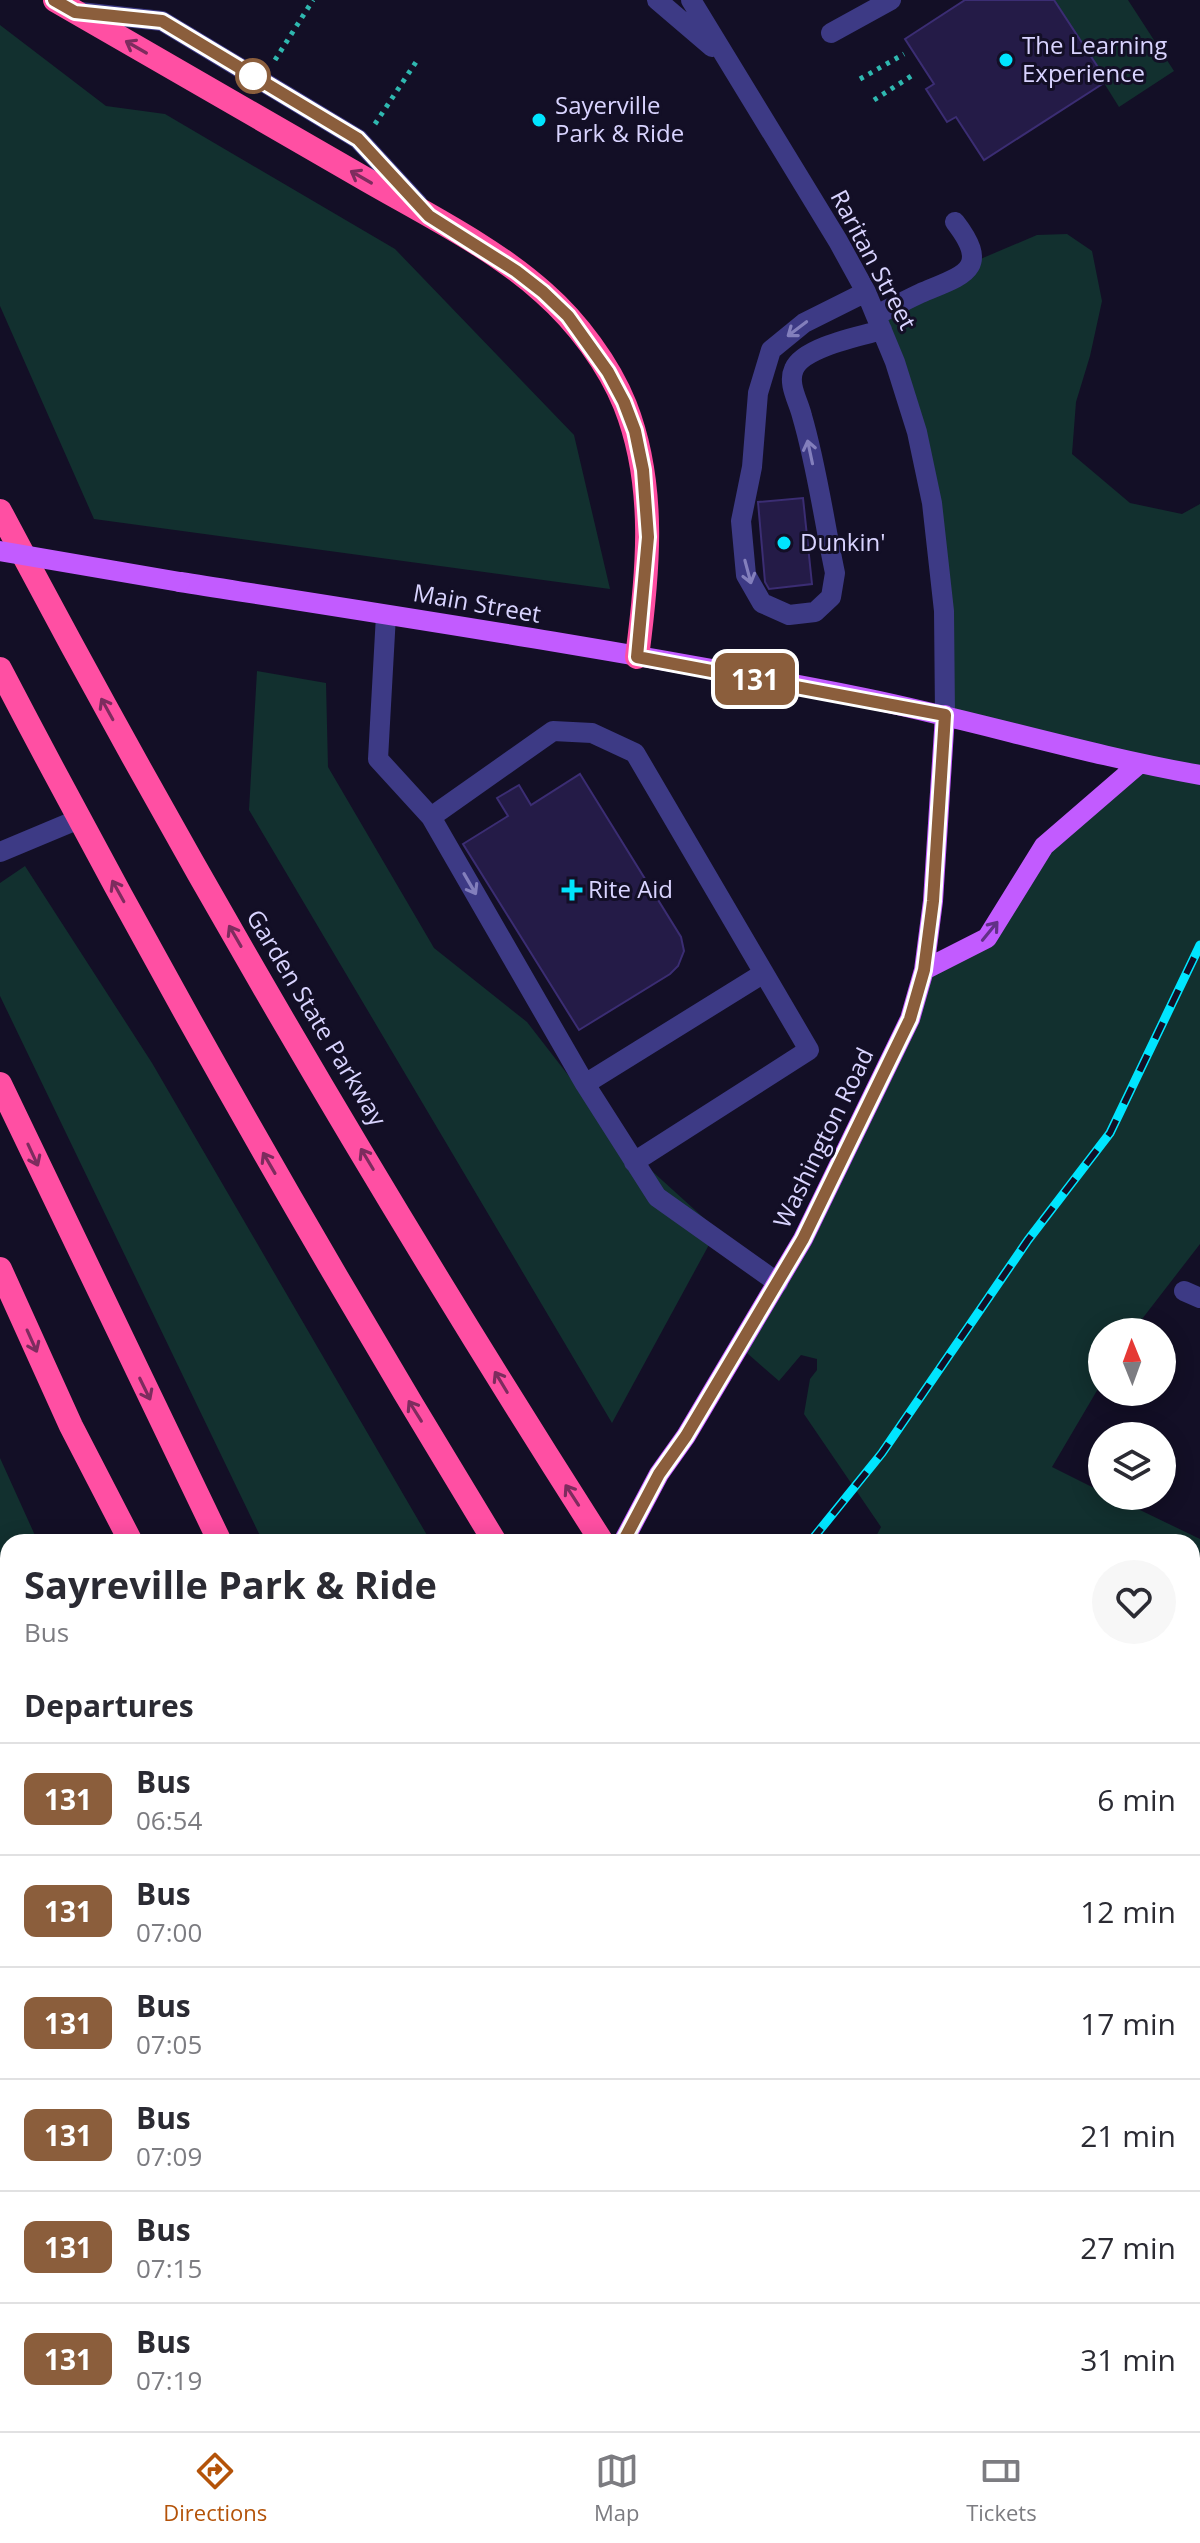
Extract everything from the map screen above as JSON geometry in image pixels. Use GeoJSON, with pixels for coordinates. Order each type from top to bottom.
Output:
{"type":"FeatureCollection","features":[{"type":"Feature","properties":{"kind":"highway"},"geometry":{"type":"LineString","coordinates":[[65,6],[486,251],[543,292],[575,326],[608,372],[635,431],[646,500],[646,574],[637,657]]}},
{"type":"Feature","properties":{"kind":"highway","name":"Garden State Parkway"},"geometry":{"type":"LineString","coordinates":[[0,511],[217,906],[542,1449],[597,1534]]}},
{"type":"Feature","properties":{"kind":"highway"},"geometry":{"type":"LineString","coordinates":[[0,669],[260,1148],[490,1534]]}},
{"type":"Feature","properties":{"kind":"highway"},"geometry":{"type":"LineString","coordinates":[[0,1084],[216,1534]]}},
{"type":"Feature","properties":{"kind":"highway"},"geometry":{"type":"LineString","coordinates":[[0,1269],[71,1426],[114,1534]]}},
{"type":"Feature","properties":{"kind":"highway"},"geometry":{"type":"LineString","coordinates":[[71,1426],[127,1534]]}},
{"type":"Feature","properties":{"kind":"main road","name":"Main Street"},"geometry":{"type":"LineString","coordinates":[[0,551],[637,657],[945,715],[1139,764],[1200,775]]}},
{"type":"Feature","properties":{"kind":"main road","name":"Washington Road"},"geometry":{"type":"LineString","coordinates":[[627,1534],[659,1474],[686,1436],[803,1239],[910,1019],[924,970],[938,839],[945,715]]}},
{"type":"Feature","properties":{"kind":"main road"},"geometry":{"type":"LineString","coordinates":[[924,970],[987,938],[1044,846],[1139,764]]}},
{"type":"Feature","properties":{"kind":"street"},"geometry":{"type":"LineString","coordinates":[[657,0],[728,60]]}},
{"type":"Feature","properties":{"kind":"street","name":"Raritan Street"},"geometry":{"type":"LineString","coordinates":[[691,0],[866,292],[895,362],[917,432],[932,503],[944,611],[945,715]]}},
{"type":"Feature","properties":{"kind":"street"},"geometry":{"type":"LineString","coordinates":[[831,33],[891,0]]}},
{"type":"Feature","properties":{"kind":"street"},"geometry":{"type":"LineString","coordinates":[[65,6],[162,21],[358,139],[429,216]]}},
{"type":"Feature","properties":{"kind":"street"},"geometry":{"type":"LineString","coordinates":[[866,292],[804,323],[771,350],[758,393],[752,467],[741,521],[746,575],[762,603],[789,615],[815,612],[831,597],[835,573],[803,417],[792,385],[794,369],[805,357],[879,322],[960,278],[971,263],[972,249],[955,222]]}},
{"type":"Feature","properties":{"kind":"street"},"geometry":{"type":"LineString","coordinates":[[386,615],[378,759],[431,817],[585,1084],[657,1197],[778,1283]]}},
{"type":"Feature","properties":{"kind":"street"},"geometry":{"type":"LineString","coordinates":[[431,817],[553,731],[592,733],[635,753],[809,1050],[634,1162]]}},
{"type":"Feature","properties":{"kind":"street"},"geometry":{"type":"LineString","coordinates":[[0,852],[79,819]]}},
{"type":"Feature","properties":{"kind":"street"},"geometry":{"type":"LineString","coordinates":[[585,1084],[764,973]]}},
{"type":"Feature","properties":{"kind":"path"},"geometry":{"type":"LineString","coordinates":[[270,69],[313,0]]}},
{"type":"Feature","properties":{"kind":"path"},"geometry":{"type":"LineString","coordinates":[[860,79],[904,54]]}},
{"type":"Feature","properties":{"kind":"path"},"geometry":{"type":"LineString","coordinates":[[371,130],[416,62]]}},
{"type":"Feature","properties":{"kind":"path"},"geometry":{"type":"LineString","coordinates":[[874,100],[916,73]]}},
{"type":"Feature","properties":{"kind":"green space"},"geometry":{"type":"Polygon","coordinates":[[[1054,0],[1128,0],[1174,71],[1119,107],[1104,83],[1107,81],[1054,0]]]}},
{"type":"Feature","properties":{"kind":"green space"},"geometry":{"type":"Polygon","coordinates":[[[0,25],[106,106],[165,114],[395,249],[574,435],[610,589],[94,519],[0,306],[0,25]]]}},
{"type":"Feature","properties":{"kind":"green space"},"geometry":{"type":"Polygon","coordinates":[[[1067,234],[1092,251],[1102,301],[1076,402],[1072,454],[1130,503],[1182,514],[1200,504],[1200,1244],[1143,1318],[1088,1318],[1088,1406],[1052,1467],[1088,1485],[1088,1510],[1140,1510],[1190,1534],[877,1534],[881,1527],[804,1414],[810,1379],[817,1370],[817,1359],[801,1355],[779,1381],[739,1346],[778,1283],[924,970],[987,938],[1044,846],[1138,765],[945,715],[932,503],[876,315],[971,263],[1037,235],[1067,234]]]}},
{"type":"Feature","properties":{"kind":"green space"},"geometry":{"type":"Polygon","coordinates":[[[257,671],[326,683],[328,767],[434,948],[527,1022],[620,1142],[717,1230],[612,1423],[249,810],[257,671]]]}},
{"type":"Feature","properties":{"kind":"green space"},"geometry":{"type":"Polygon","coordinates":[[[25,866],[152,1063],[426,1534],[259,1534],[0,996],[0,883],[25,866]]]}},
{"type":"Feature","properties":{"kind":"green space"},"geometry":{"type":"Polygon","coordinates":[[[0,1458],[34,1534],[0,1534],[0,1458]]]}},
{"type":"Feature","properties":{"kind":"building","name":"The Learning Experience"},"geometry":{"type":"Polygon","coordinates":[[[965,0],[1054,0],[1107,81],[984,160],[956,117],[947,122],[926,89],[934,84],[905,39],[965,0]]]}},
{"type":"Feature","properties":{"kind":"building","name":"Dunkin'"},"geometry":{"type":"Polygon","coordinates":[[[803,498],[812,584],[769,589],[765,582],[758,502],[803,498]]]}},
{"type":"Feature","properties":{"kind":"building","name":"Rite Aid"},"geometry":{"type":"Polygon","coordinates":[[[580,774],[681,937],[684,951],[678,966],[670,974],[579,1030],[463,844],[508,816],[497,798],[519,785],[531,805],[580,774]]]}},
{"type":"Feature","properties":{"kind":"railway"},"geometry":{"type":"LineString","coordinates":[[816,1534],[882,1453],[1028,1240],[1110,1133],[1200,945]]}},
{"type":"Feature","properties":{"kind":"bus line","name":"131"},"geometry":{"type":"LineString","coordinates":[[54,0],[75,12],[162,21],[358,139],[429,216],[516,271],[568,316],[608,372],[624,402],[635,431],[643,470],[648,537],[637,657],[945,715],[933,901],[924,970],[910,1019],[803,1239],[686,1436],[659,1474],[627,1534]]}},
{"type":"Feature","properties":{"kind":"place","name":"The Learning Experience"},"geometry":{"type":"Point","coordinates":[1006,60]}},
{"type":"Feature","properties":{"kind":"place","name":"Sayerville Park & Ride"},"geometry":{"type":"Point","coordinates":[539,120]}},
{"type":"Feature","properties":{"kind":"place","name":"Dunkin'"},"geometry":{"type":"Point","coordinates":[784,543]}},
{"type":"Feature","properties":{"kind":"place","name":"Rite Aid"},"geometry":{"type":"Point","coordinates":[572,890]}}]}
